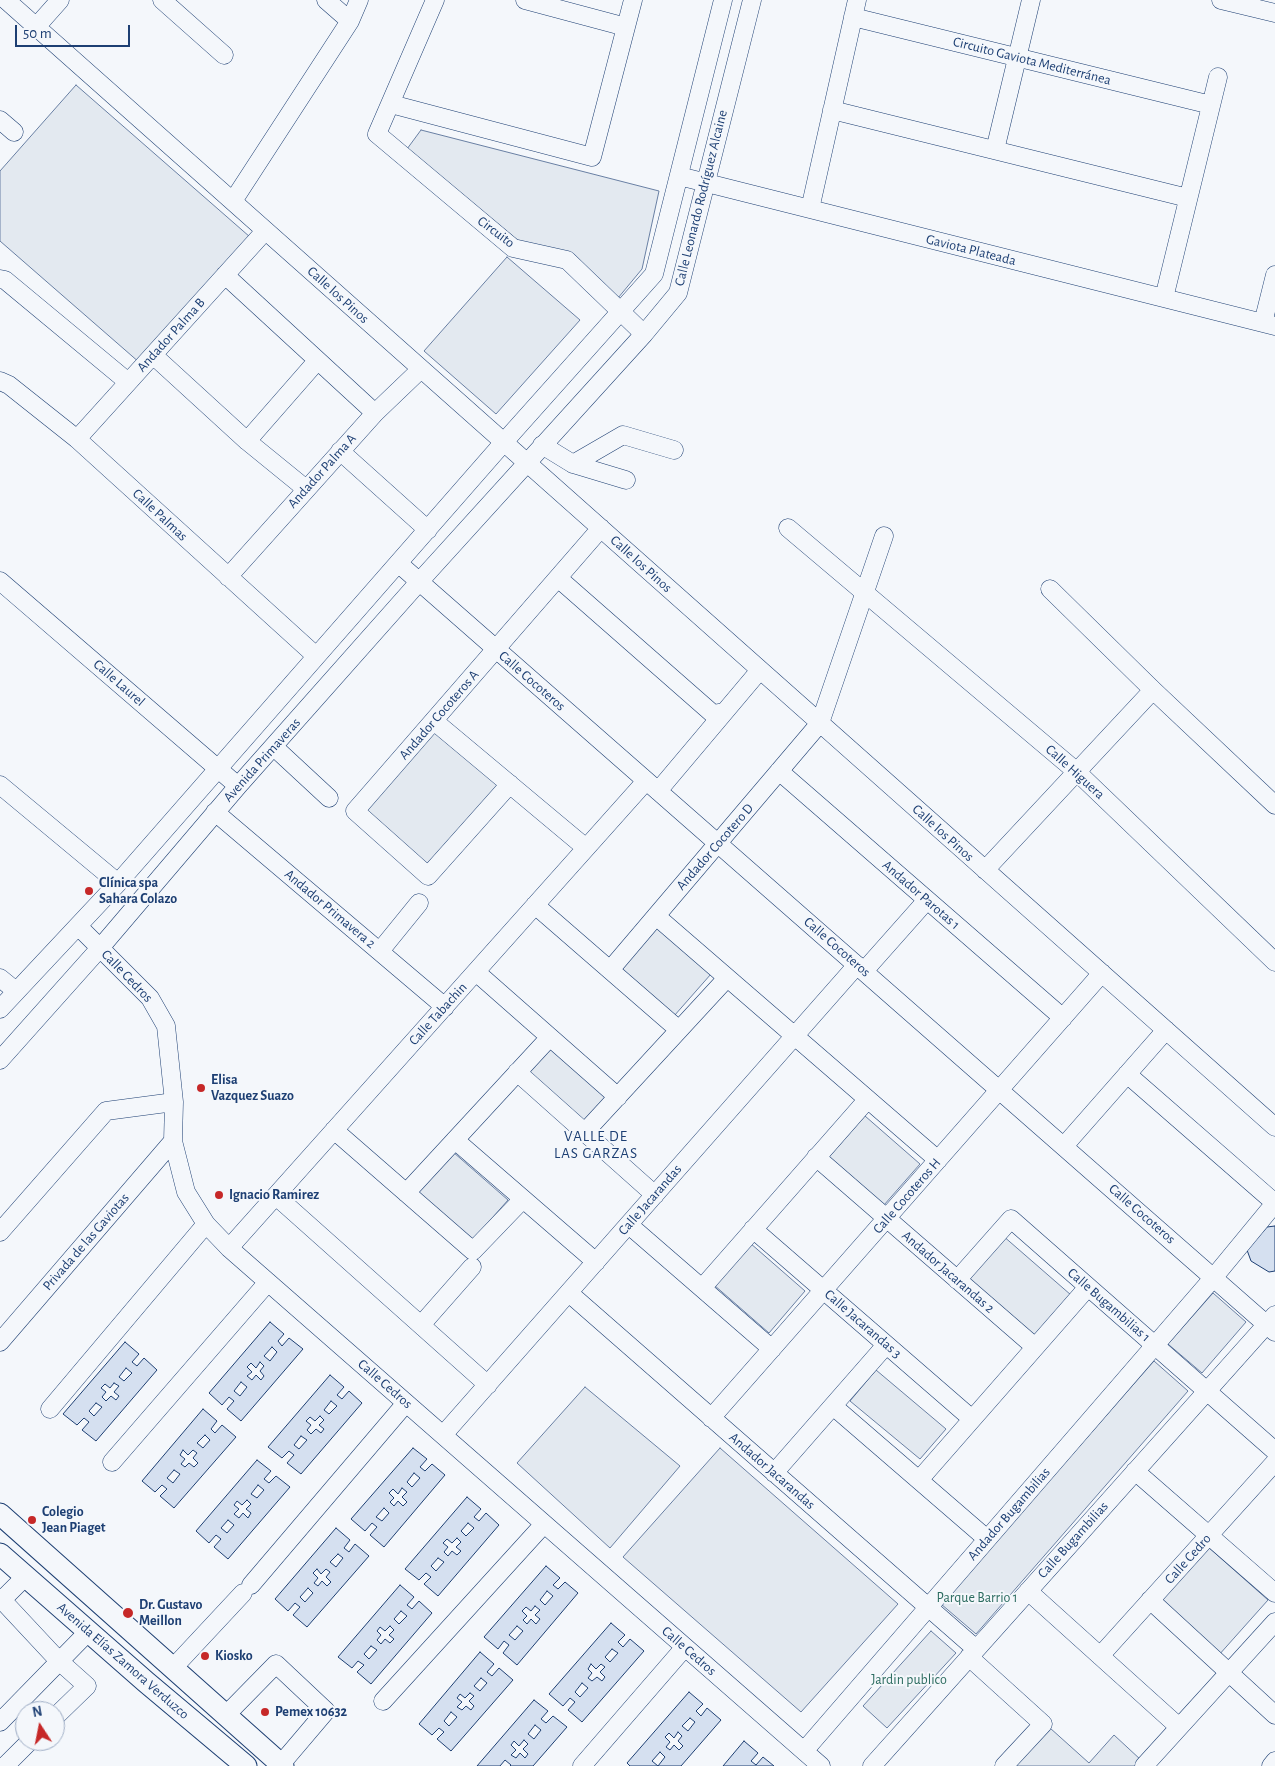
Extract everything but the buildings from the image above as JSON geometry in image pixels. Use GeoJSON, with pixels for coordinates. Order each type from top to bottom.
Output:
{"type":"FeatureCollection","features":[{"type":"Feature","properties":{"kind":"main road","name":"Avenida Elías Zamora Verduzco"},"geometry":{"type":"LineString","coordinates":[[0,1514],[282,1765]]}},
{"type":"Feature","properties":{"kind":"main road","name":"Avenida Elías Zamora Verduzco"},"geometry":{"type":"LineString","coordinates":[[0,1554],[146,1682],[246,1766]]}},
{"type":"Feature","properties":{"kind":"main road"},"geometry":{"type":"LineString","coordinates":[[146,1682],[167,1683],[230,1734],[248,1735]]}},
{"type":"Feature","properties":{"kind":"street","name":"Calle los Pinos"},"geometry":{"type":"LineString","coordinates":[[6,0],[1275,1127]]}},
{"type":"Feature","properties":{"kind":"street"},"geometry":{"type":"LineString","coordinates":[[36,27],[60,0]]}},
{"type":"Feature","properties":{"kind":"street"},"geometry":{"type":"LineString","coordinates":[[162,0],[224,55]]}},
{"type":"Feature","properties":{"kind":"street"},"geometry":{"type":"LineString","coordinates":[[326,0],[350,21]]}},
{"type":"Feature","properties":{"kind":"street"},"geometry":{"type":"LineString","coordinates":[[233,201],[350,21],[359,0]]}},
{"type":"Feature","properties":{"kind":"street"},"geometry":{"type":"LineString","coordinates":[[435,0],[390,104],[592,158],[633,0]]}},
{"type":"Feature","properties":{"kind":"street"},"geometry":{"type":"LineString","coordinates":[[524,0],[626,26]]}},
{"type":"Feature","properties":{"kind":"street","name":"Calle Leonardo Rodríguez Alcaine"},"geometry":{"type":"LineString","coordinates":[[504,442],[654,274],[722,0]]}},
{"type":"Feature","properties":{"kind":"street","name":"Calle Leonardo Rodríguez Alcaine"},"geometry":{"type":"LineString","coordinates":[[527,462],[644,334],[678,293],[752,0]]}},
{"type":"Feature","properties":{"kind":"street"},"geometry":{"type":"LineString","coordinates":[[995,150],[1031,0]]}},
{"type":"Feature","properties":{"kind":"street"},"geometry":{"type":"LineString","coordinates":[[1221,0],[1275,13]]}},
{"type":"Feature","properties":{"kind":"street","name":"Circuito Gaviota Mediterránea"},"geometry":{"type":"LineString","coordinates":[[810,209],[855,8],[1017,57],[1211,104]]}},
{"type":"Feature","properties":{"kind":"street"},"geometry":{"type":"LineString","coordinates":[[1164,298],[1218,77]]}},
{"type":"Feature","properties":{"kind":"street","name":"Circuito"},"geometry":{"type":"LineString","coordinates":[[390,104],[377,134],[513,248],[568,260],[644,334]]}},
{"type":"Feature","properties":{"kind":"street"},"geometry":{"type":"LineString","coordinates":[[832,110],[1188,198]]}},
{"type":"Feature","properties":{"kind":"street"},"geometry":{"type":"LineString","coordinates":[[0,120],[14,132]]}},
{"type":"Feature","properties":{"kind":"street","name":"Gaviota Plateada"},"geometry":{"type":"LineString","coordinates":[[679,176],[1269,324]]}},
{"type":"Feature","properties":{"kind":"street","name":"Andador Palma B"},"geometry":{"type":"LineString","coordinates":[[77,439],[265,230]]}},
{"type":"Feature","properties":{"kind":"street"},"geometry":{"type":"LineString","coordinates":[[226,275],[375,413]]}},
{"type":"Feature","properties":{"kind":"street"},"geometry":{"type":"LineString","coordinates":[[1269,324],[1275,275]]}},
{"type":"Feature","properties":{"kind":"street"},"geometry":{"type":"LineString","coordinates":[[3,280],[128,382]]}},
{"type":"Feature","properties":{"kind":"street"},"geometry":{"type":"LineString","coordinates":[[153,355],[247,441],[306,489]]}},
{"type":"Feature","properties":{"kind":"street"},"geometry":{"type":"LineString","coordinates":[[247,441],[317,361]]}},
{"type":"Feature","properties":{"kind":"street","name":"Andador Palma A"},"geometry":{"type":"LineString","coordinates":[[228,577],[340,450],[421,369]]}},
{"type":"Feature","properties":{"kind":"street","name":"Calle Palmas"},"geometry":{"type":"LineString","coordinates":[[0,381],[77,439],[316,656]]}},
{"type":"Feature","properties":{"kind":"street"},"geometry":{"type":"LineString","coordinates":[[573,464],[623,436],[674,450]]}},
{"type":"Feature","properties":{"kind":"street","name":"Avenida Primaveras"},"geometry":{"type":"LineString","coordinates":[[0,1009],[118,883],[504,442]]}},
{"type":"Feature","properties":{"kind":"street"},"geometry":{"type":"LineString","coordinates":[[542,445],[573,464],[626,480]]}},
{"type":"Feature","properties":{"kind":"street"},"geometry":{"type":"LineString","coordinates":[[340,450],[428,530]]}},
{"type":"Feature","properties":{"kind":"street","name":"Avenida Primaveras"},"geometry":{"type":"LineString","coordinates":[[0,1060],[100,948],[215,812],[527,462]]}},
{"type":"Feature","properties":{"kind":"street","name":"Andador Cocoteros A"},"geometry":{"type":"LineString","coordinates":[[510,784],[428,876],[355,811],[601,528]]}},
{"type":"Feature","properties":{"kind":"street","name":"Calle Higuera"},"geometry":{"type":"LineString","coordinates":[[788,528],[1077,772],[1275,962]]}},
{"type":"Feature","properties":{"kind":"street"},"geometry":{"type":"LineString","coordinates":[[820,723],[884,536]]}},
{"type":"Feature","properties":{"kind":"street","name":"Calle Cocoteros"},"geometry":{"type":"LineString","coordinates":[[398,563],[1214,1277],[1272,1323]]}},
{"type":"Feature","properties":{"kind":"street"},"geometry":{"type":"LineString","coordinates":[[558,578],[714,714],[724,712]]}},
{"type":"Feature","properties":{"kind":"street","name":"Calle Laurel"},"geometry":{"type":"LineString","coordinates":[[0,581],[238,786]]}},
{"type":"Feature","properties":{"kind":"street"},"geometry":{"type":"LineString","coordinates":[[1050,589],[1275,805]]}},
{"type":"Feature","properties":{"kind":"street","name":"Calle Tabachin"},"geometry":{"type":"LineString","coordinates":[[229,1248],[586,848],[652,786],[724,712],[760,670]]}},
{"type":"Feature","properties":{"kind":"street"},"geometry":{"type":"LineString","coordinates":[[985,870],[1154,690]]}},
{"type":"Feature","properties":{"kind":"street"},"geometry":{"type":"LineString","coordinates":[[434,721],[586,848]]}},
{"type":"Feature","properties":{"kind":"street","name":"Andador Cocotero D"},"geometry":{"type":"LineString","coordinates":[[610,970],[820,723]]}},
{"type":"Feature","properties":{"kind":"street"},"geometry":{"type":"LineString","coordinates":[[274,747],[329,798]]}},
{"type":"Feature","properties":{"kind":"street","name":"Andador Parotas 1"},"geometry":{"type":"LineString","coordinates":[[779,772],[1062,1018]]}},
{"type":"Feature","properties":{"kind":"street"},"geometry":{"type":"LineString","coordinates":[[0,785],[118,883]]}},
{"type":"Feature","properties":{"kind":"street","name":"Andador Primavera 2"},"geometry":{"type":"LineString","coordinates":[[215,812],[445,1007]]}},
{"type":"Feature","properties":{"kind":"street","name":"Calle Jacarandas"},"geometry":{"type":"LineString","coordinates":[[443,1435],[794,1037],[927,900]]}},
{"type":"Feature","properties":{"kind":"street"},"geometry":{"type":"LineString","coordinates":[[380,951],[419,903]]}},
{"type":"Feature","properties":{"kind":"street"},"geometry":{"type":"LineString","coordinates":[[536,905],[680,1030]]}},
{"type":"Feature","properties":{"kind":"street"},"geometry":{"type":"LineString","coordinates":[[656,916],[938,1160]]}},
{"type":"Feature","properties":{"kind":"street","name":"Calle Cedros"},"geometry":{"type":"LineString","coordinates":[[78,926],[150,998],[166,1026],[174,1102],[173,1141],[186,1192],[206,1224],[229,1248],[821,1766]]}},
{"type":"Feature","properties":{"kind":"street"},"geometry":{"type":"LineString","coordinates":[[476,972],[618,1097]]}},
{"type":"Feature","properties":{"kind":"street","name":"Calle Cocoteros H"},"geometry":{"type":"LineString","coordinates":[[712,1418],[1102,973]]}},
{"type":"Feature","properties":{"kind":"street"},"geometry":{"type":"LineString","coordinates":[[0,978],[16,991]]}},
{"type":"Feature","properties":{"kind":"street"},"geometry":{"type":"LineString","coordinates":[[585,1132],[727,978]]}},
{"type":"Feature","properties":{"kind":"street"},"geometry":{"type":"LineString","coordinates":[[1064,1146],[1166,1030]]}},
{"type":"Feature","properties":{"kind":"street"},"geometry":{"type":"LineString","coordinates":[[406,1193],[550,1037]]}},
{"type":"Feature","properties":{"kind":"street"},"geometry":{"type":"LineString","coordinates":[[517,1072],[655,1195]]}},
{"type":"Feature","properties":{"kind":"street"},"geometry":{"type":"LineString","coordinates":[[1127,1074],[1275,1203]]}},
{"type":"Feature","properties":{"kind":"street"},"geometry":{"type":"LineString","coordinates":[[702,1288],[867,1100]]}},
{"type":"Feature","properties":{"kind":"street"},"geometry":{"type":"LineString","coordinates":[[0,1232],[106,1111],[174,1102]]}},
{"type":"Feature","properties":{"kind":"street"},"geometry":{"type":"LineString","coordinates":[[334,1130],[406,1193],[472,1259]]}},
{"type":"Feature","properties":{"kind":"street"},"geometry":{"type":"LineString","coordinates":[[455,1140],[596,1262]]}},
{"type":"Feature","properties":{"kind":"street","name":"Privada de las Gaviotas"},"geometry":{"type":"LineString","coordinates":[[0,1342],[173,1141]]}},
{"type":"Feature","properties":{"kind":"street","name":"Andador Jacarandas 2"},"geometry":{"type":"LineString","coordinates":[[816,1157],[1035,1347]]}},
{"type":"Feature","properties":{"kind":"street"},"geometry":{"type":"LineString","coordinates":[[276,1196],[488,1385]]}},
{"type":"Feature","properties":{"kind":"street"},"geometry":{"type":"LineString","coordinates":[[421,1325],[472,1259],[523,1199]]}},
{"type":"Feature","properties":{"kind":"street","name":"Andador Bugambilias"},"geometry":{"type":"LineString","coordinates":[[804,1751],[1155,1346],[1275,1203]]}},
{"type":"Feature","properties":{"kind":"street","name":"Calle Bugambilias 1"},"geometry":{"type":"LineString","coordinates":[[957,1280],[1011,1219],[1207,1391]]}},
{"type":"Feature","properties":{"kind":"street"},"geometry":{"type":"LineString","coordinates":[[50,1409],[206,1224]]}},
{"type":"Feature","properties":{"kind":"street"},"geometry":{"type":"LineString","coordinates":[[629,1225],[772,1349]]}},
{"type":"Feature","properties":{"kind":"street","name":"Calle Jacarandas 3"},"geometry":{"type":"LineString","coordinates":[[753,1229],[972,1419]]}},
{"type":"Feature","properties":{"kind":"street"},"geometry":{"type":"LineString","coordinates":[[112,1462],[268,1282]]}},
{"type":"Feature","properties":{"kind":"street"},"geometry":{"type":"LineString","coordinates":[[919,1480],[1088,1287]]}},
{"type":"Feature","properties":{"kind":"street","name":"Andador Jacarandas"},"geometry":{"type":"LineString","coordinates":[[569,1293],[928,1608],[1043,1724],[1004,1766]]}},
{"type":"Feature","properties":{"kind":"street","name":"Calle Bugambilias"},"geometry":{"type":"LineString","coordinates":[[872,1766],[1207,1391],[1272,1323]]}},
{"type":"Feature","properties":{"kind":"street"},"geometry":{"type":"LineString","coordinates":[[774,1473],[886,1345]]}},
{"type":"Feature","properties":{"kind":"street"},"geometry":{"type":"LineString","coordinates":[[1207,1391],[1275,1451]]}},
{"type":"Feature","properties":{"kind":"street"},"geometry":{"type":"LineString","coordinates":[[173,1668],[247,1589],[406,1403]]}},
{"type":"Feature","properties":{"kind":"street"},"geometry":{"type":"LineString","coordinates":[[833,1406],[988,1540]]}},
{"type":"Feature","properties":{"kind":"street","name":"Calle Cedro"},"geometry":{"type":"LineString","coordinates":[[1100,1656],[1275,1462]]}},
{"type":"Feature","properties":{"kind":"street"},"geometry":{"type":"LineString","coordinates":[[1135,1471],[1275,1593]]}},
{"type":"Feature","properties":{"kind":"street"},"geometry":{"type":"LineString","coordinates":[[383,1701],[544,1524]]}},
{"type":"Feature","properties":{"kind":"street"},"geometry":{"type":"LineString","coordinates":[[26,1576],[1,1601],[87,1686],[65,1707]]}},
{"type":"Feature","properties":{"kind":"street"},"geometry":{"type":"LineString","coordinates":[[1028,1591],[1179,1727]]}},
{"type":"Feature","properties":{"kind":"street"},"geometry":{"type":"LineString","coordinates":[[1150,1600],[1275,1716]]}},
{"type":"Feature","properties":{"kind":"street"},"geometry":{"type":"LineString","coordinates":[[1144,1766],[1275,1622]]}},
{"type":"Feature","properties":{"kind":"street"},"geometry":{"type":"LineString","coordinates":[[0,1722],[88,1632]]}},
{"type":"Feature","properties":{"kind":"street"},"geometry":{"type":"LineString","coordinates":[[582,1766],[685,1647]]}},
{"type":"Feature","properties":{"kind":"street"},"geometry":{"type":"LineString","coordinates":[[226,1715],[276,1664],[326,1711],[282,1765]]}},
{"type":"Feature","properties":{"kind":"street"},"geometry":{"type":"LineString","coordinates":[[5,1766],[20,1751]]}},
{"type":"Feature","properties":{"kind":"street"},"geometry":{"type":"LineString","coordinates":[[1271,1766],[1275,1761]]}},
{"type":"Feature","properties":{"kind":"green space"},"geometry":{"type":"Polygon","coordinates":[[[76,85],[250,237],[140,363],[0,241],[0,171],[76,85]]]}},
{"type":"Feature","properties":{"kind":"green space"},"geometry":{"type":"Polygon","coordinates":[[[421,130],[659,191],[642,269],[618,298],[575,255],[520,242],[407,149],[421,130]]]}},
{"type":"Feature","properties":{"kind":"green space"},"geometry":{"type":"Polygon","coordinates":[[[507,257],[580,320],[496,414],[424,351],[507,257]]]}},
{"type":"Feature","properties":{"kind":"green space"},"geometry":{"type":"Polygon","coordinates":[[[434,729],[498,785],[427,864],[363,808],[434,729]]]}},
{"type":"Feature","properties":{"kind":"green space"},"geometry":{"type":"Polygon","coordinates":[[[656,926],[711,974],[674,1016],[620,967],[656,926]]]}},
{"type":"Feature","properties":{"kind":"green space"},"geometry":{"type":"Polygon","coordinates":[[[549,1044],[607,1096],[582,1123],[524,1072],[549,1044]]]}},
{"type":"Feature","properties":{"kind":"green space"},"geometry":{"type":"Polygon","coordinates":[[[865,1116],[920,1164],[884,1205],[829,1157],[865,1116]]]}},
{"type":"Feature","properties":{"kind":"green space"},"geometry":{"type":"Polygon","coordinates":[[[453,1152],[508,1200],[471,1242],[416,1194],[453,1152]]]}},
{"type":"Feature","properties":{"kind":"green space"},"geometry":{"type":"Polygon","coordinates":[[[1002,1235],[1071,1295],[1034,1336],[966,1277],[1002,1235]]]}},
{"type":"Feature","properties":{"kind":"green space"},"geometry":{"type":"Polygon","coordinates":[[[750,1243],[805,1291],[769,1333],[714,1285],[750,1243]]]}},
{"type":"Feature","properties":{"kind":"green space"},"geometry":{"type":"Polygon","coordinates":[[[1213,1293],[1246,1322],[1202,1373],[1168,1344],[1213,1293]]]}},
{"type":"Feature","properties":{"kind":"green space","name":"Parque Barrio 1"},"geometry":{"type":"Polygon","coordinates":[[[1154,1361],[1188,1391],[976,1634],[941,1604],[1154,1361]]]}},
{"type":"Feature","properties":{"kind":"green space"},"geometry":{"type":"Polygon","coordinates":[[[876,1370],[946,1429],[920,1459],[850,1401],[876,1370]]]}},
{"type":"Feature","properties":{"kind":"green space"},"geometry":{"type":"Polygon","coordinates":[[[585,1387],[680,1466],[610,1548],[517,1463],[585,1387]]]}},
{"type":"Feature","properties":{"kind":"green space"},"geometry":{"type":"Polygon","coordinates":[[[720,1448],[898,1604],[801,1712],[623,1557],[720,1448]]]}},
{"type":"Feature","properties":{"kind":"green space"},"geometry":{"type":"Polygon","coordinates":[[[1207,1546],[1268,1600],[1218,1656],[1157,1601],[1207,1546]]]}},
{"type":"Feature","properties":{"kind":"green space","name":"Jardin publico"},"geometry":{"type":"Polygon","coordinates":[[[931,1631],[956,1653],[887,1728],[863,1706],[931,1631]]]}},
{"type":"Feature","properties":{"kind":"green space"},"geometry":{"type":"Polygon","coordinates":[[[1050,1728],[1089,1763],[1114,1735],[1141,1760],[1136,1766],[1015,1766],[1050,1728]]]}},
{"type":"Feature","properties":{"kind":"place","name":"Clínica spa Sahara Colazo"},"geometry":{"type":"Point","coordinates":[89,891]}},
{"type":"Feature","properties":{"kind":"place","name":"Elisa Vazquez Suazo"},"geometry":{"type":"Point","coordinates":[201,1088]}},
{"type":"Feature","properties":{"kind":"place","name":"Ignacio Ramirez"},"geometry":{"type":"Point","coordinates":[219,1195]}},
{"type":"Feature","properties":{"kind":"place","name":"Colegio Jean Piaget"},"geometry":{"type":"Point","coordinates":[32,1520]}},
{"type":"Feature","properties":{"kind":"place","name":"Dr. Gustavo Meillon"},"geometry":{"type":"Point","coordinates":[128,1613]}},
{"type":"Feature","properties":{"kind":"place","name":"Kiosko"},"geometry":{"type":"Point","coordinates":[205,1656]}},
{"type":"Feature","properties":{"kind":"place","name":"Pemex 10632"},"geometry":{"type":"Point","coordinates":[265,1712]}},
{"type":"Feature","properties":{"kind":"district","name":"VALLE DE LAS GARZAS"},"geometry":{"type":"Point","coordinates":[596,1144]}}]}
